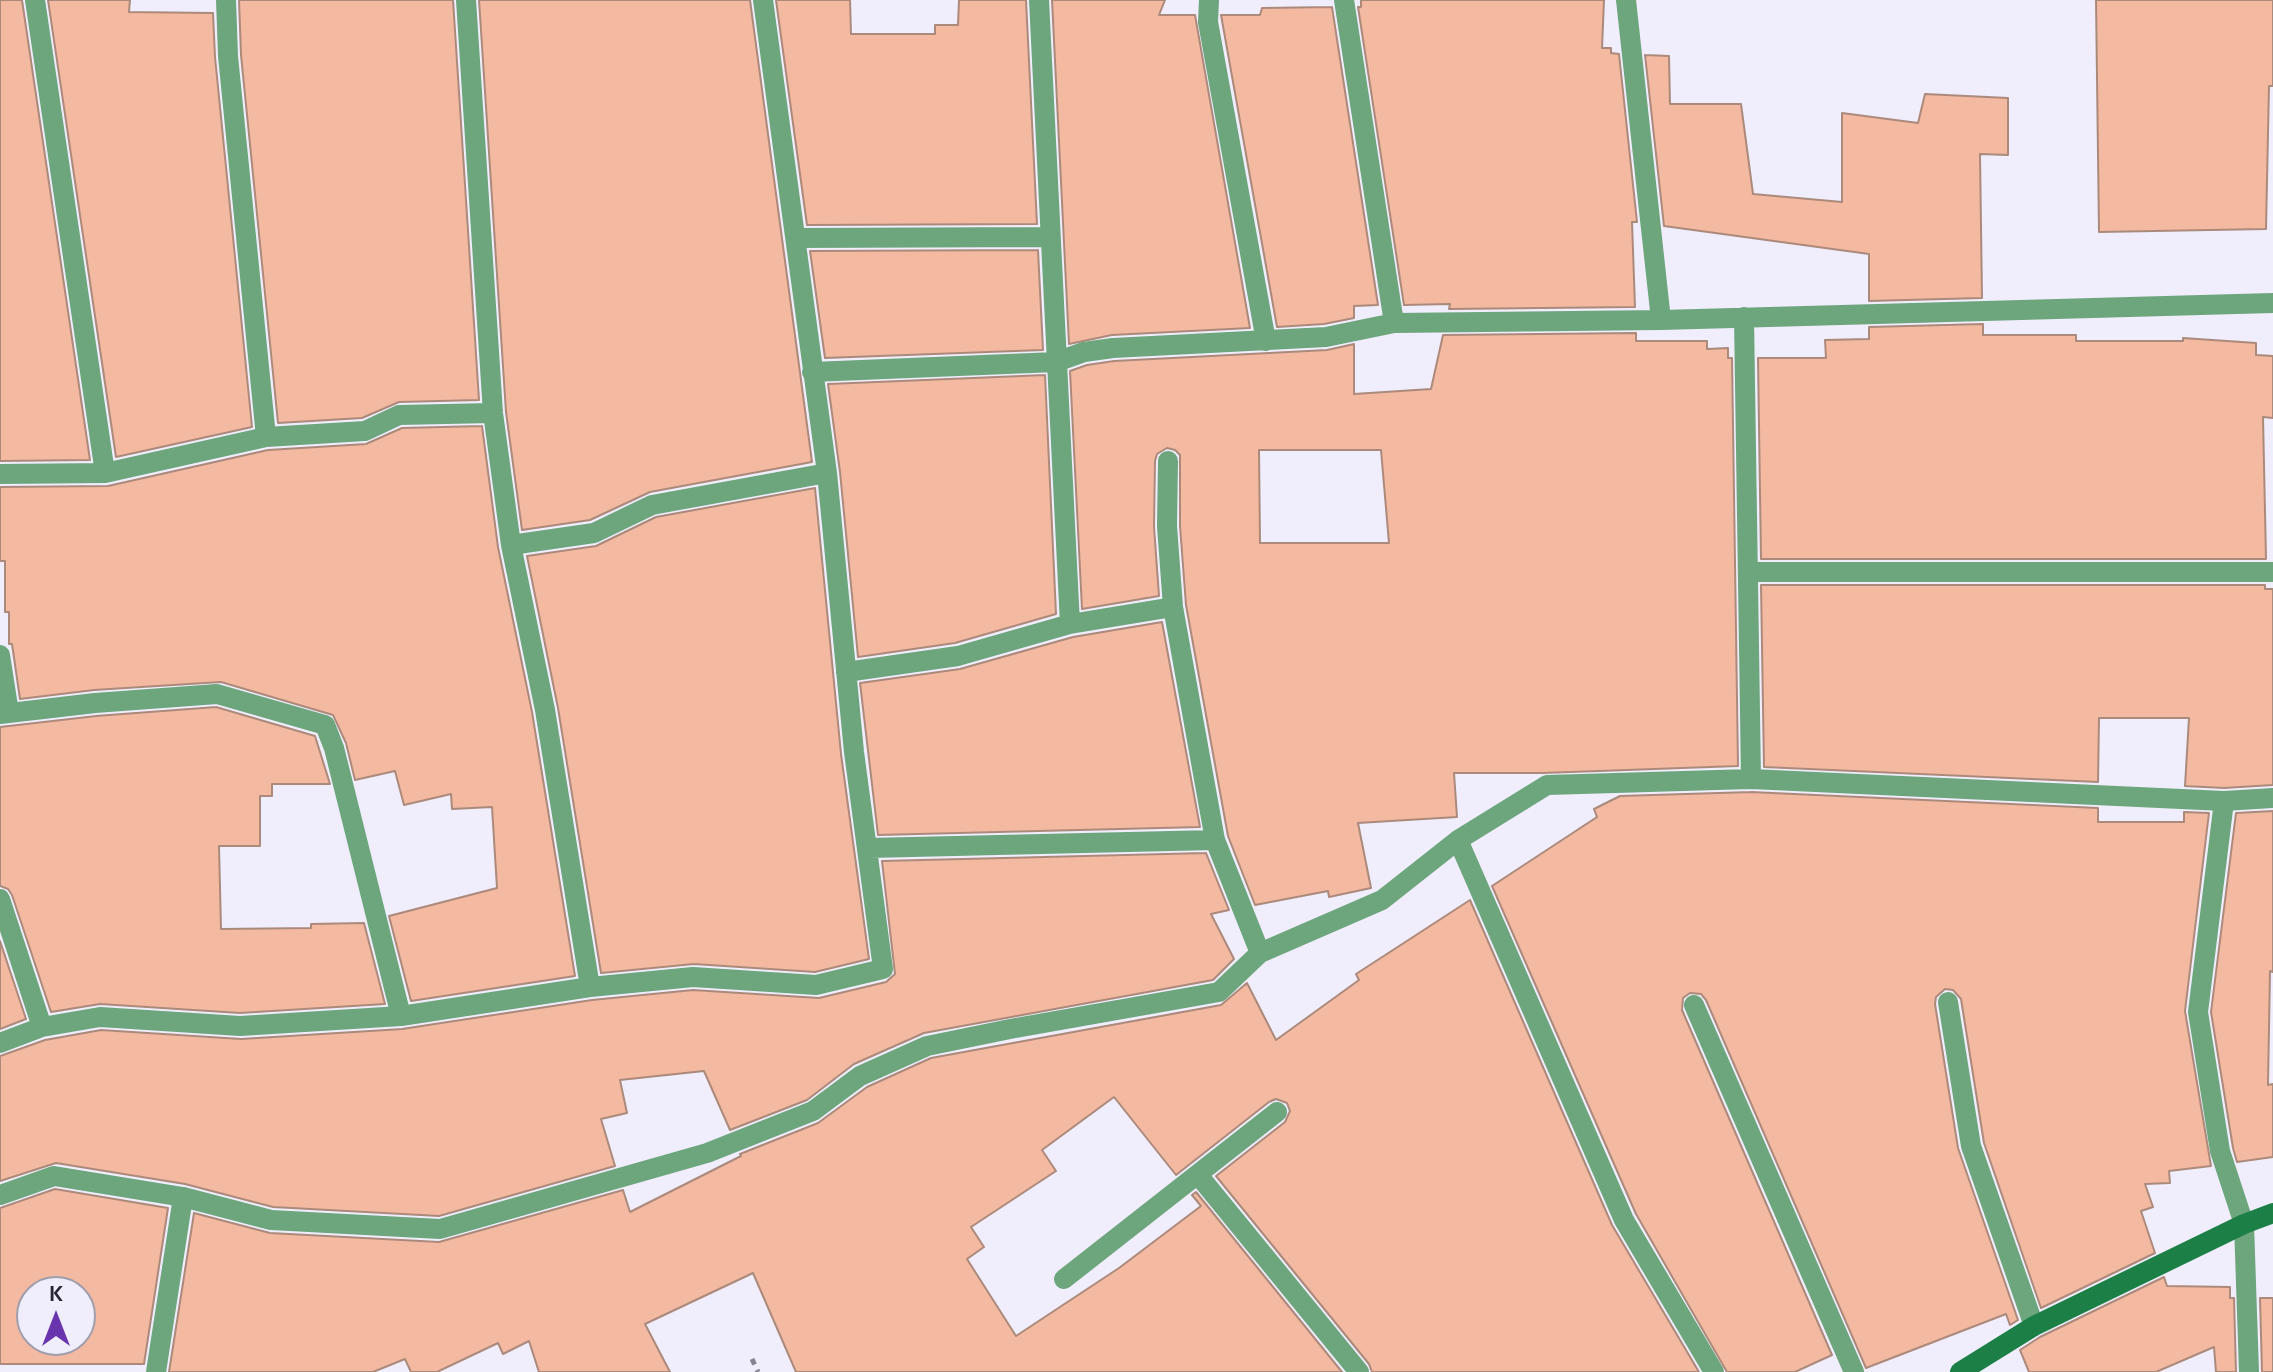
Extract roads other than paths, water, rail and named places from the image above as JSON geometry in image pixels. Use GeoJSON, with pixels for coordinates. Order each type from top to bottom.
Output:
{"type":"FeatureCollection","features":[{"type":"Feature","properties":{"kind":"street"},"geometry":{"type":"LineString","coordinates":[[35,0],[105,473]]}},
{"type":"Feature","properties":{"kind":"street"},"geometry":{"type":"LineString","coordinates":[[226,0],[228,56],[266,437]]}},
{"type":"Feature","properties":{"kind":"street"},"geometry":{"type":"LineString","coordinates":[[466,0],[493,413],[511,545],[545,710],[590,987]]}},
{"type":"Feature","properties":{"kind":"street"},"geometry":{"type":"LineString","coordinates":[[0,1043],[42,1027],[100,1017],[240,1026],[401,1016],[590,987],[693,977],[816,985],[883,969],[854,752],[827,473],[763,0]]}},
{"type":"Feature","properties":{"kind":"street"},"geometry":{"type":"LineString","coordinates":[[1039,0],[1070,624]]}},
{"type":"Feature","properties":{"kind":"street"},"geometry":{"type":"LineString","coordinates":[[1209,0],[1208,22],[1266,341]]}},
{"type":"Feature","properties":{"kind":"street"},"geometry":{"type":"LineString","coordinates":[[1344,0],[1394,323]]}},
{"type":"Feature","properties":{"kind":"street"},"geometry":{"type":"LineString","coordinates":[[1626,0],[1661,320]]}},
{"type":"Feature","properties":{"kind":"street"},"geometry":{"type":"LineString","coordinates":[[796,238],[1050,237]]}},
{"type":"Feature","properties":{"kind":"street"},"geometry":{"type":"LineString","coordinates":[[812,372],[1056,362],[1084,352],[1113,348],[1326,337],[1394,323],[1661,320],[2273,303]]}},
{"type":"Feature","properties":{"kind":"street"},"geometry":{"type":"LineString","coordinates":[[1744,317],[1751,779]]}},
{"type":"Feature","properties":{"kind":"street"},"geometry":{"type":"LineString","coordinates":[[0,474],[105,473],[266,437],[365,431],[399,415],[493,413]]}},
{"type":"Feature","properties":{"kind":"street"},"geometry":{"type":"LineString","coordinates":[[1168,461],[1167,526],[1173,607],[1215,840],[1260,953]]}},
{"type":"Feature","properties":{"kind":"street"},"geometry":{"type":"LineString","coordinates":[[511,545],[594,533],[652,505],[827,473]]}},
{"type":"Feature","properties":{"kind":"street"},"geometry":{"type":"LineString","coordinates":[[1749,572],[2273,572]]}},
{"type":"Feature","properties":{"kind":"street"},"geometry":{"type":"LineString","coordinates":[[846,672],[958,656],[1070,624],[1173,607]]}},
{"type":"Feature","properties":{"kind":"street"},"geometry":{"type":"LineString","coordinates":[[0,655],[4,713],[217,694],[325,725],[334,748],[401,1016]]}},
{"type":"Feature","properties":{"kind":"street"},"geometry":{"type":"LineString","coordinates":[[0,1195],[54,1176],[183,1197],[271,1220],[440,1229],[707,1153],[813,1111],[860,1076],[927,1046],[1219,992],[1260,953],[1382,900],[1458,840],[1547,785],[1751,779],[2224,801],[2273,798]]}},
{"type":"Feature","properties":{"kind":"street"},"geometry":{"type":"LineString","coordinates":[[2224,801],[2198,1012],[2220,1151],[2244,1224],[2249,1372]]}},
{"type":"Feature","properties":{"kind":"street"},"geometry":{"type":"LineString","coordinates":[[868,848],[1215,840]]}},
{"type":"Feature","properties":{"kind":"street"},"geometry":{"type":"LineString","coordinates":[[1458,840],[1624,1220],[1714,1372]]}},
{"type":"Feature","properties":{"kind":"street"},"geometry":{"type":"LineString","coordinates":[[0,899],[42,1027]]}},
{"type":"Feature","properties":{"kind":"street"},"geometry":{"type":"LineString","coordinates":[[1948,1002],[1971,1146],[2034,1326]]}},
{"type":"Feature","properties":{"kind":"street"},"geometry":{"type":"LineString","coordinates":[[1694,1005],[1854,1372]]}},
{"type":"Feature","properties":{"kind":"street"},"geometry":{"type":"LineString","coordinates":[[1064,1279],[1277,1112]]}},
{"type":"Feature","properties":{"kind":"street"},"geometry":{"type":"LineString","coordinates":[[1199,1176],[1359,1372]]}},
{"type":"Feature","properties":{"kind":"street"},"geometry":{"type":"LineString","coordinates":[[156,1372],[183,1197]]}},
{"type":"Feature","properties":{"kind":"street"},"geometry":{"type":"LineString","coordinates":[[1960,1372],[2034,1326],[2244,1224],[2273,1213]]}}]}
